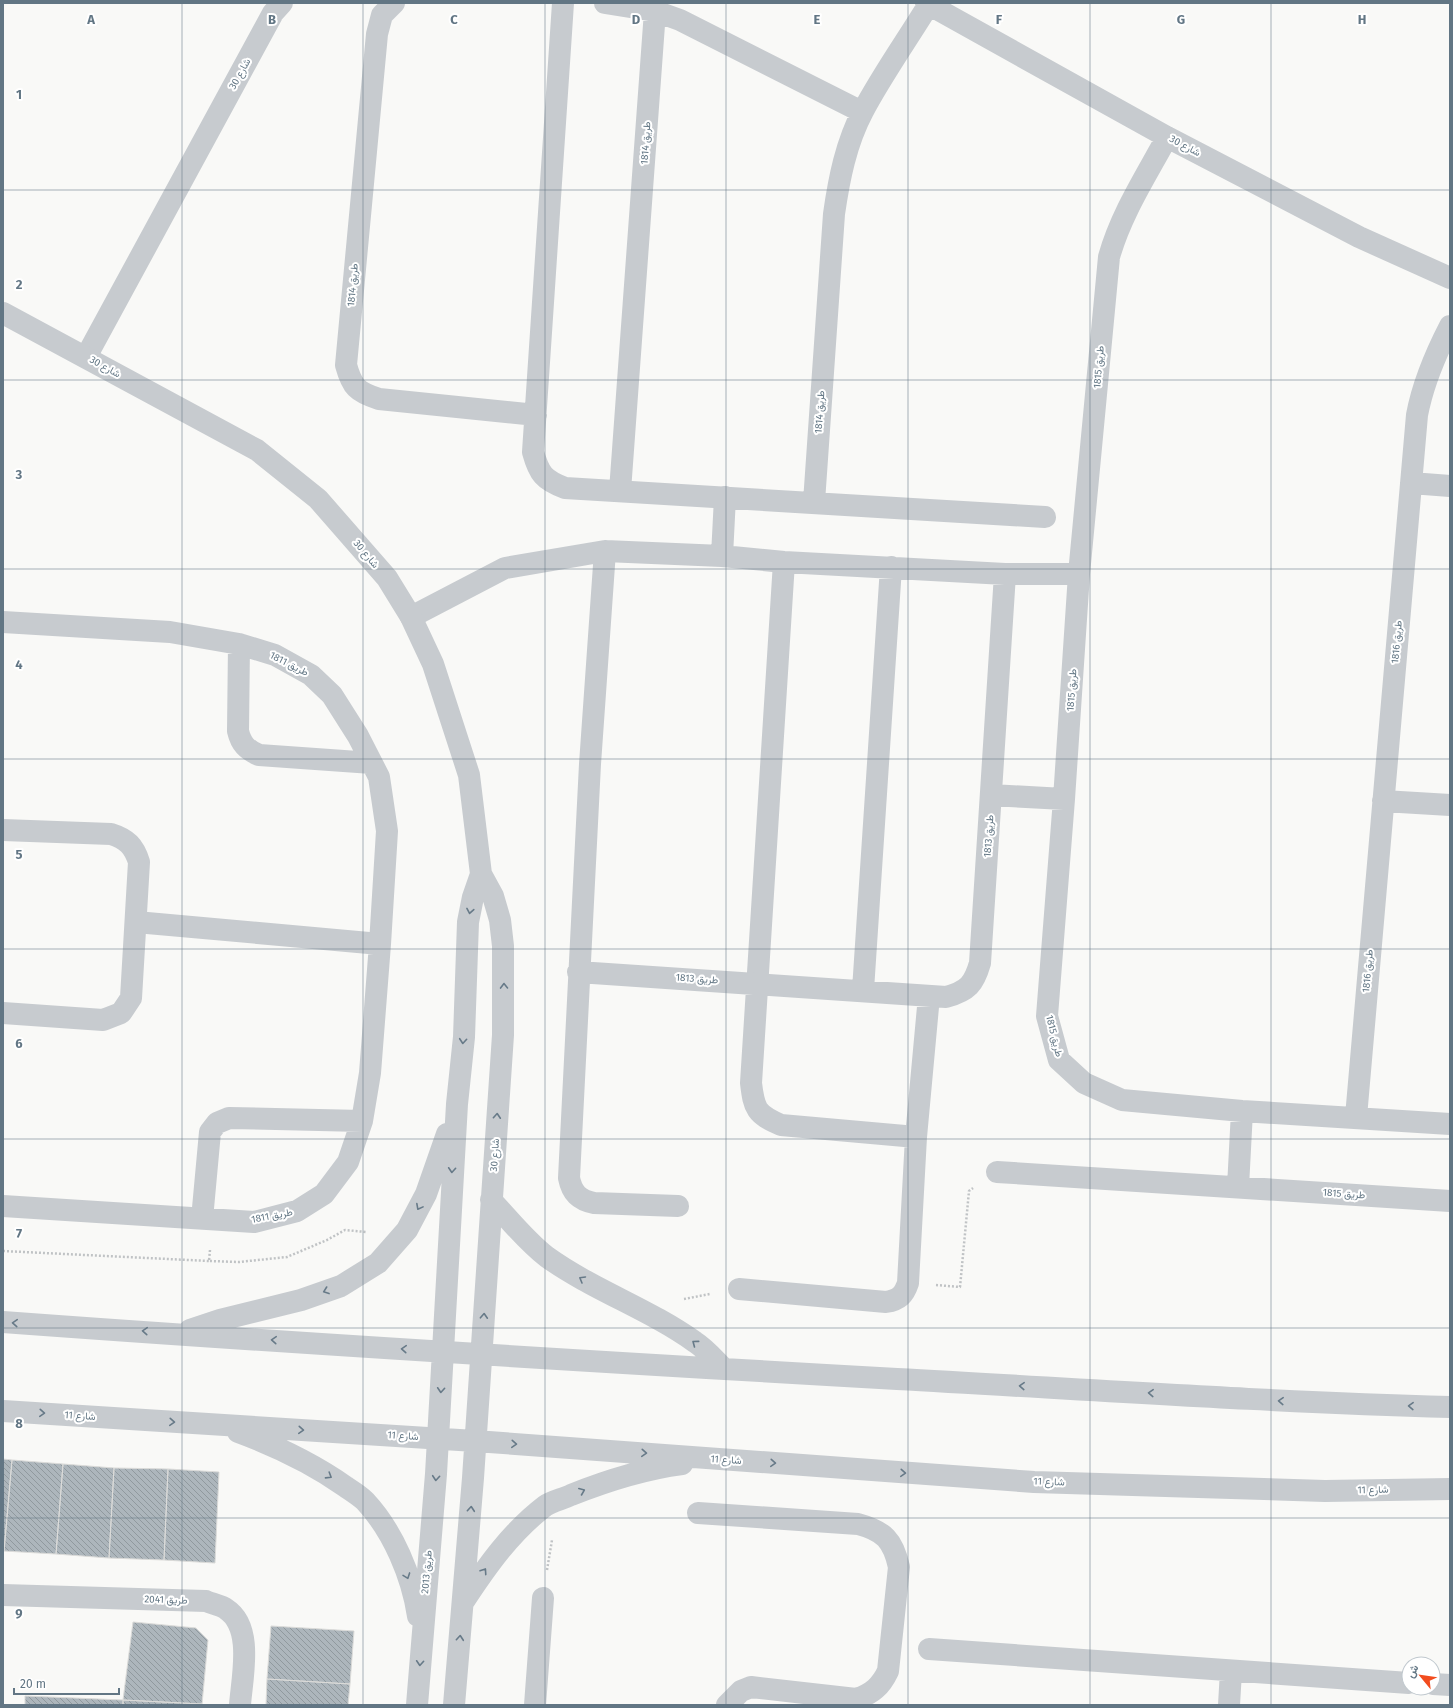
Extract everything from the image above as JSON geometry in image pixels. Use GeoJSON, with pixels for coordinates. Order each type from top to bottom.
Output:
{"type":"FeatureCollection","features":[{"type":"Feature","properties":{"kind":"street","name":"شارع 30"},"geometry":{"type":"LineString","coordinates":[[86,357],[273,13],[282,3]]}},
{"type":"Feature","properties":{"kind":"street","name":"طريق 1814"},"geometry":{"type":"LineString","coordinates":[[394,3],[382,15],[377,34],[346,365],[351,382],[363,394],[379,398],[536,415]]}},
{"type":"Feature","properties":{"kind":"street"},"geometry":{"type":"LineString","coordinates":[[563,3],[534,452],[538,468],[549,482],[565,488],[1044,517]]}},
{"type":"Feature","properties":{"kind":"street"},"geometry":{"type":"LineString","coordinates":[[605,3],[655,11],[680,20],[862,112]]}},
{"type":"Feature","properties":{"kind":"street","name":"شارع 30"},"geometry":{"type":"LineString","coordinates":[[928,4],[1167,137],[1359,237],[1450,278]]}},
{"type":"Feature","properties":{"kind":"street","name":"طريق 1814"},"geometry":{"type":"LineString","coordinates":[[814,502],[834,214],[839,179],[849,145],[862,112],[928,4]]}},
{"type":"Feature","properties":{"kind":"street","name":"طريق 1814"},"geometry":{"type":"LineString","coordinates":[[620,491],[655,11]]}},
{"type":"Feature","properties":{"kind":"street","name":"طريق 1815"},"geometry":{"type":"LineString","coordinates":[[1167,137],[1124,217],[1115,236],[1109,258],[1079,574],[1064,799],[1047,1016],[1059,1060],[1084,1083],[1122,1100],[1242,1111],[1450,1124]]}},
{"type":"Feature","properties":{"kind":"street","name":"شارع 30"},"geometry":{"type":"LineString","coordinates":[[3,313],[257,450],[318,499],[387,578],[411,617],[433,664],[469,775],[481,874],[493,896],[500,920],[503,946],[503,1035],[475,1441]]}},
{"type":"Feature","properties":{"kind":"street","name":"طريق 1816"},"geometry":{"type":"LineString","coordinates":[[1356,1117],[1417,416],[1429,369],[1450,326]]}},
{"type":"Feature","properties":{"kind":"street"},"geometry":{"type":"LineString","coordinates":[[1411,483],[1450,486]]}},
{"type":"Feature","properties":{"kind":"street"},"geometry":{"type":"LineString","coordinates":[[722,556],[725,497]]}},
{"type":"Feature","properties":{"kind":"street"},"geometry":{"type":"LineString","coordinates":[[411,617],[475,582],[505,568],[605,551],[722,556],[784,562],[1005,574],[1079,574]]}},
{"type":"Feature","properties":{"kind":"street"},"geometry":{"type":"LineString","coordinates":[[605,551],[578,972],[569,1178],[571,1187],[576,1196],[585,1201],[594,1203],[678,1206]]}},
{"type":"Feature","properties":{"kind":"street"},"geometry":{"type":"LineString","coordinates":[[784,562],[751,1083],[753,1103],[764,1118],[781,1125],[916,1137]]}},
{"type":"Feature","properties":{"kind":"street"},"geometry":{"type":"LineString","coordinates":[[863,990],[892,567]]}},
{"type":"Feature","properties":{"kind":"street","name":"طريق 1813"},"geometry":{"type":"LineString","coordinates":[[578,972],[863,990],[946,997],[959,994],[969,986],[977,976],[980,963],[1005,574]]}},
{"type":"Feature","properties":{"kind":"street","name":"طريق 1811"},"geometry":{"type":"LineString","coordinates":[[3,622],[170,632],[238,644],[275,655],[311,675],[332,695],[358,736],[378,777],[387,831],[370,1073],[362,1121],[348,1162],[324,1194],[297,1211],[254,1222],[3,1206]]}},
{"type":"Feature","properties":{"kind":"street"},"geometry":{"type":"LineString","coordinates":[[238,644],[238,730],[244,747],[259,755],[372,764]]}},
{"type":"Feature","properties":{"kind":"street"},"geometry":{"type":"LineString","coordinates":[[991,796],[1064,799]]}},
{"type":"Feature","properties":{"kind":"street"},"geometry":{"type":"LineString","coordinates":[[1383,801],[1450,805]]}},
{"type":"Feature","properties":{"kind":"street"},"geometry":{"type":"LineString","coordinates":[[3,830],[111,834],[125,838],[135,848],[139,862],[131,998],[121,1013],[103,1020],[3,1013]]}},
{"type":"Feature","properties":{"kind":"street","name":"شارع 30"},"geometry":{"type":"LineString","coordinates":[[438,1439],[457,1104],[464,1037],[468,922],[473,898],[481,874]]}},
{"type":"Feature","properties":{"kind":"street"},"geometry":{"type":"LineString","coordinates":[[136,922],[380,944]]}},
{"type":"Feature","properties":{"kind":"street"},"geometry":{"type":"LineString","coordinates":[[739,1289],[886,1302],[897,1300],[904,1293],[908,1283],[916,1137],[928,996]]}},
{"type":"Feature","properties":{"kind":"street"},"geometry":{"type":"LineString","coordinates":[[180,1333],[220,1320],[301,1300],[341,1286],[378,1263],[407,1230],[426,1194],[457,1104]]}},
{"type":"Feature","properties":{"kind":"street"},"geometry":{"type":"LineString","coordinates":[[1238,1187],[1242,1111]]}},
{"type":"Feature","properties":{"kind":"street"},"geometry":{"type":"LineString","coordinates":[[202,1219],[210,1132],[217,1123],[229,1118],[362,1121]]}},
{"type":"Feature","properties":{"kind":"street","name":"طريق 1815"},"geometry":{"type":"LineString","coordinates":[[997,1172],[1450,1201]]}},
{"type":"Feature","properties":{"kind":"street"},"geometry":{"type":"LineString","coordinates":[[492,1200],[515,1226],[546,1256],[588,1282],[660,1320],[696,1342],[724,1369]]}},
{"type":"Feature","properties":{"kind":"street"},"geometry":{"type":"LineString","coordinates":[[3,1322],[443,1351],[482,1355],[1336,1404],[1450,1407]]}},
{"type":"Feature","properties":{"kind":"street","name":"شارع 11"},"geometry":{"type":"LineString","coordinates":[[3,1411],[475,1441],[1034,1482],[1325,1491],[1450,1489]]}},
{"type":"Feature","properties":{"kind":"street"},"geometry":{"type":"LineString","coordinates":[[218,1424],[303,1459],[364,1500],[381,1521],[398,1553],[416,1601],[422,1637]]}},
{"type":"Feature","properties":{"kind":"street","name":"طريق 2013"},"geometry":{"type":"LineString","coordinates":[[417,1705],[438,1439]]}},
{"type":"Feature","properties":{"kind":"street"},"geometry":{"type":"LineString","coordinates":[[454,1705],[475,1441]]}},
{"type":"Feature","properties":{"kind":"street"},"geometry":{"type":"LineString","coordinates":[[462,1604],[486,1568],[514,1533],[547,1505],[589,1488],[634,1474],[676,1465],[718,1459]]}},
{"type":"Feature","properties":{"kind":"street"},"geometry":{"type":"LineString","coordinates":[[698,1514],[858,1524],[873,1528],[886,1537],[896,1551],[898,1567],[888,1671],[883,1681],[867,1695],[856,1699],[823,1701],[751,1688],[741,1690],[728,1705]]}},
{"type":"Feature","properties":{"kind":"street","name":"طريق 2041"},"geometry":{"type":"LineString","coordinates":[[3,1595],[206,1602],[226,1609],[240,1624],[244,1641],[240,1705]]}},
{"type":"Feature","properties":{"kind":"street"},"geometry":{"type":"LineString","coordinates":[[535,1705],[543,1598]]}},
{"type":"Feature","properties":{"kind":"street"},"geometry":{"type":"LineString","coordinates":[[929,1649],[1401,1682]]}},
{"type":"Feature","properties":{"kind":"street"},"geometry":{"type":"LineString","coordinates":[[1229,1705],[1231,1670]]}},
{"type":"Feature","properties":{"kind":"path"},"geometry":{"type":"LineString","coordinates":[[908,1283],[960,1287],[969,1191],[997,1172]]}},
{"type":"Feature","properties":{"kind":"path"},"geometry":{"type":"LineString","coordinates":[[3,1251],[209,1262]]}},
{"type":"Feature","properties":{"kind":"path"},"geometry":{"type":"LineString","coordinates":[[543,1598],[553,1534]]}},
{"type":"Feature","properties":{"kind":"building"},"geometry":{"type":"Polygon","coordinates":[[[3,1459],[12,1460],[4,1551],[3,1550],[3,1459]]]}},
{"type":"Feature","properties":{"kind":"building"},"geometry":{"type":"Polygon","coordinates":[[[12,1460],[63,1464],[56,1554],[4,1551],[12,1460]]]}},
{"type":"Feature","properties":{"kind":"building"},"geometry":{"type":"Polygon","coordinates":[[[63,1464],[114,1468],[109,1558],[56,1554],[63,1464]]]}},
{"type":"Feature","properties":{"kind":"building"},"geometry":{"type":"Polygon","coordinates":[[[114,1468],[168,1469],[164,1560],[109,1558],[114,1468]]]}},
{"type":"Feature","properties":{"kind":"building"},"geometry":{"type":"Polygon","coordinates":[[[168,1469],[219,1472],[215,1563],[164,1560],[168,1469]]]}},
{"type":"Feature","properties":{"kind":"building"},"geometry":{"type":"Polygon","coordinates":[[[133,1622],[196,1628],[208,1640],[202,1704],[123,1700],[133,1622]]]}},
{"type":"Feature","properties":{"kind":"building"},"geometry":{"type":"Polygon","coordinates":[[[271,1626],[354,1631],[350,1684],[267,1679],[271,1626]]]}},
{"type":"Feature","properties":{"kind":"building"},"geometry":{"type":"Polygon","coordinates":[[[267,1679],[350,1684],[348,1705],[266,1705],[267,1679]]]}},
{"type":"Feature","properties":{"kind":"building"},"geometry":{"type":"Polygon","coordinates":[[[25,1696],[123,1700],[123,1705],[25,1705],[25,1696]]]}},
{"type":"Feature","properties":{"kind":"building"},"geometry":{"type":"Polygon","coordinates":[[[123,1700],[202,1704],[202,1705],[123,1705],[123,1700]]]}}]}
